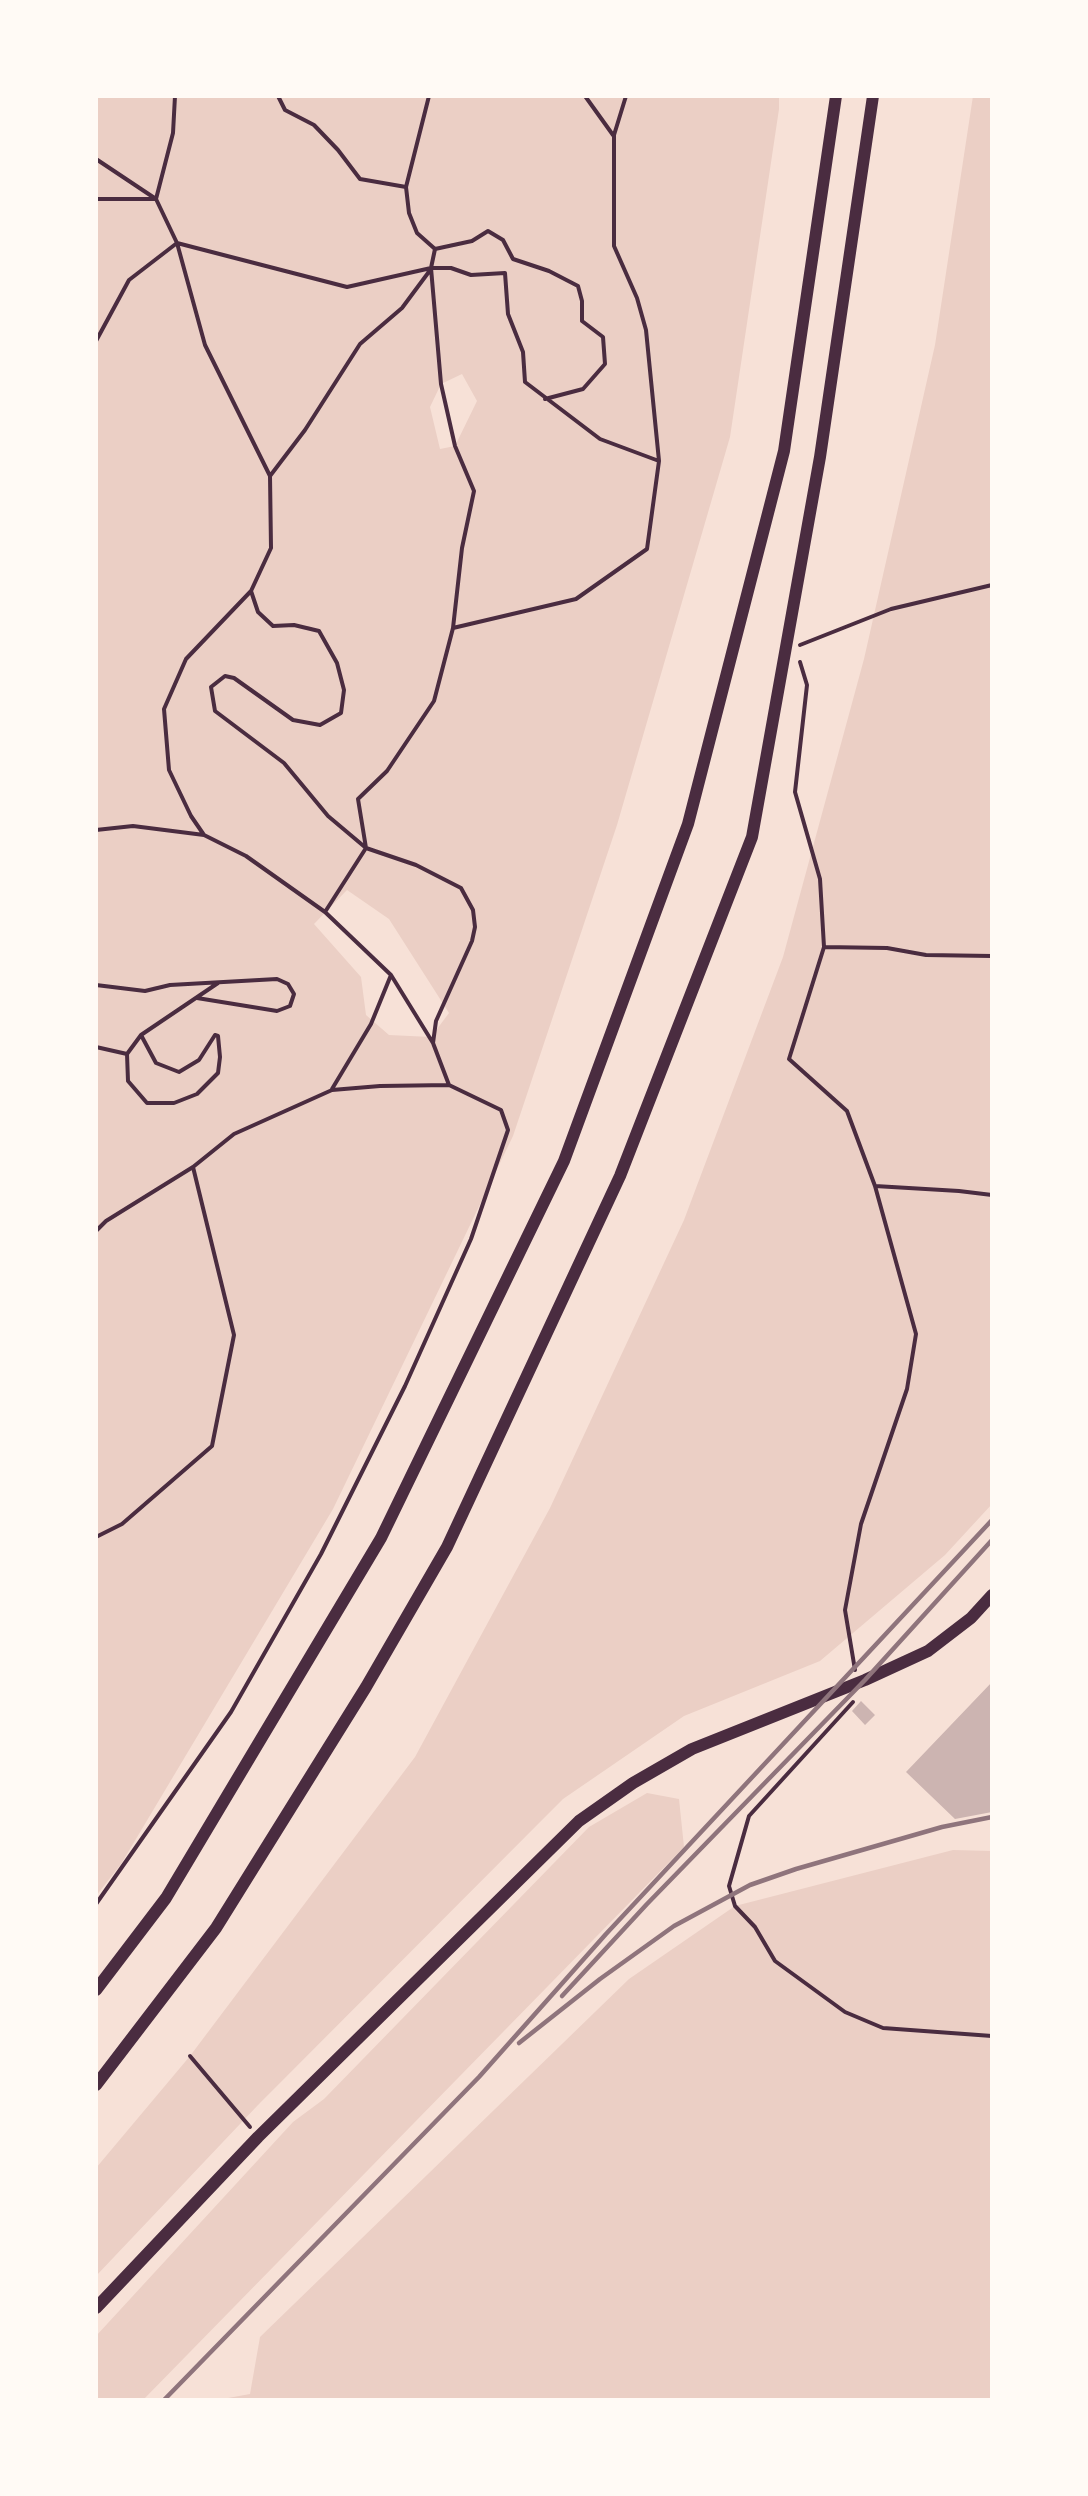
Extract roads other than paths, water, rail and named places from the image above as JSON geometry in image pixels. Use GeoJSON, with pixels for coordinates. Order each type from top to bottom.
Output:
{"type":"FeatureCollection","features":[{"type":"Feature","properties":{"kind":"main road"},"geometry":{"type":"LineString","coordinates":[[96,1990],[166,1898],[381,1538],[564,1161],[688,824],[778,474],[836,96]]}},
{"type":"Feature","properties":{"kind":"main road"},"geometry":{"type":"LineString","coordinates":[[96,2085],[216,1928],[366,1687],[447,1547],[620,1176],[752,837],[820,456],[873,96]]}},
{"type":"Feature","properties":{"kind":"main road"},"geometry":{"type":"LineString","coordinates":[[96,2308],[258,2137],[579,1821],[633,1783],[692,1749],[857,1684],[928,1651],[971,1618],[992,1595]]}},
{"type":"Feature","properties":{"kind":"railway"},"geometry":{"type":"LineString","coordinates":[[164,2400],[479,2077],[606,1934],[992,1520]]}},
{"type":"Feature","properties":{"kind":"railway"},"geometry":{"type":"LineString","coordinates":[[562,1996],[647,1904],[865,1680],[992,1540]]}},
{"type":"Feature","properties":{"kind":"railway"},"geometry":{"type":"LineString","coordinates":[[519,2043],[600,1979],[674,1926],[750,1885],[796,1869],[942,1827],[992,1817]]}}]}
